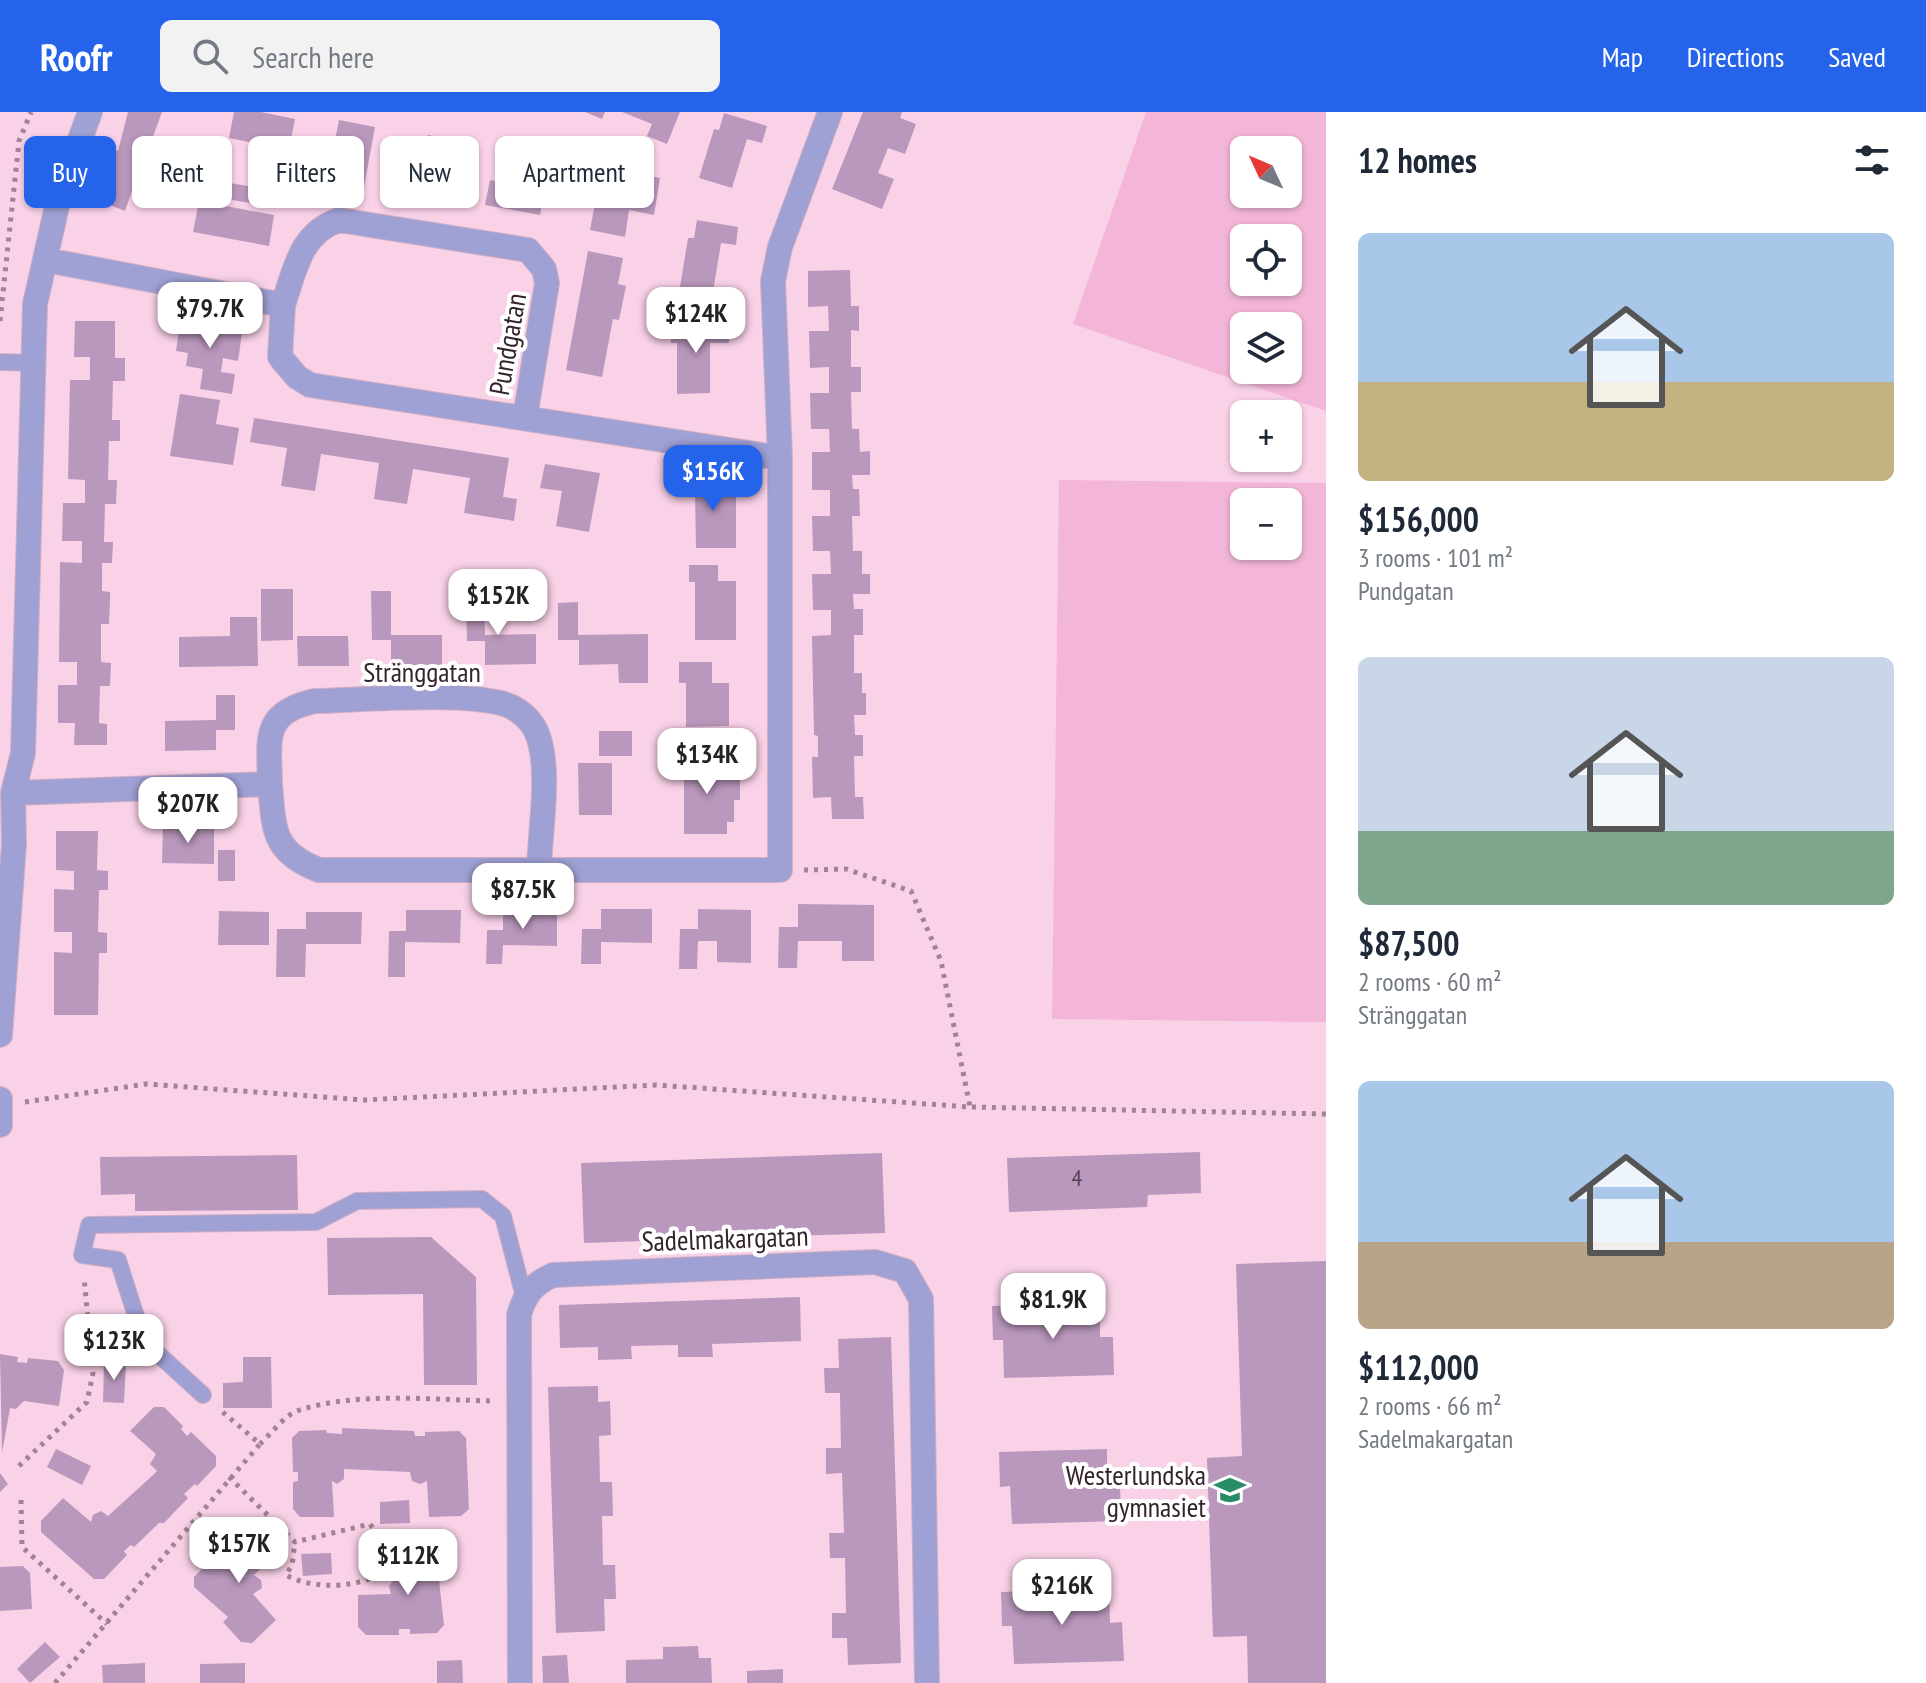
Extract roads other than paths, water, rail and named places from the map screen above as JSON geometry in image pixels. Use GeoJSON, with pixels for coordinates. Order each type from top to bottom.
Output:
{"type":"FeatureCollection","features":[{"type":"Feature","properties":{"kind":"street"},"geometry":{"type":"LineString","coordinates":[[0,1035],[14,844],[13,793],[23,753],[35,304],[59,197],[90,112]]}},
{"type":"Feature","properties":{"kind":"street"},"geometry":{"type":"LineString","coordinates":[[780,458],[773,281],[780,247],[830,112]]}},
{"type":"Feature","properties":{"kind":"street","name":"Pundgatan"},"geometry":{"type":"LineString","coordinates":[[525,417],[547,283],[544,269],[528,250],[339,220],[326,225],[304,245],[283,305],[280,357],[297,377],[310,385],[780,458]]}},
{"type":"Feature","properties":{"kind":"street"},"geometry":{"type":"LineString","coordinates":[[46,260],[283,305]]}},
{"type":"Feature","properties":{"kind":"street","name":"Stränggatan"},"geometry":{"type":"LineString","coordinates":[[539,869],[543,761],[540,740],[531,722],[513,708],[485,699],[315,701],[296,705],[281,715],[269,731],[274,833],[299,862],[319,870],[780,870],[780,458]]}},
{"type":"Feature","properties":{"kind":"street"},"geometry":{"type":"LineString","coordinates":[[13,793],[270,784]]}},
{"type":"Feature","properties":{"kind":"street","name":"Sadelmakargatan"},"geometry":{"type":"LineString","coordinates":[[524,1297],[537,1282],[553,1275],[875,1262],[905,1271],[921,1299],[927,1683]]}},
{"type":"Feature","properties":{"kind":"street"},"geometry":{"type":"LineString","coordinates":[[520,1683],[519,1315],[524,1297]]}},
{"type":"Feature","properties":{"kind":"lane"},"geometry":{"type":"LineString","coordinates":[[0,362],[33,363]]}},
{"type":"Feature","properties":{"kind":"lane"},"geometry":{"type":"LineString","coordinates":[[203,1395],[144,1341],[118,1260],[82,1255],[89,1225],[316,1222],[357,1201],[482,1199],[503,1216],[524,1297]]}},
{"type":"Feature","properties":{"kind":"place","name":"Westerlundska gymnasiet"},"geometry":{"type":"Point","coordinates":[1230,1490]}}]}
